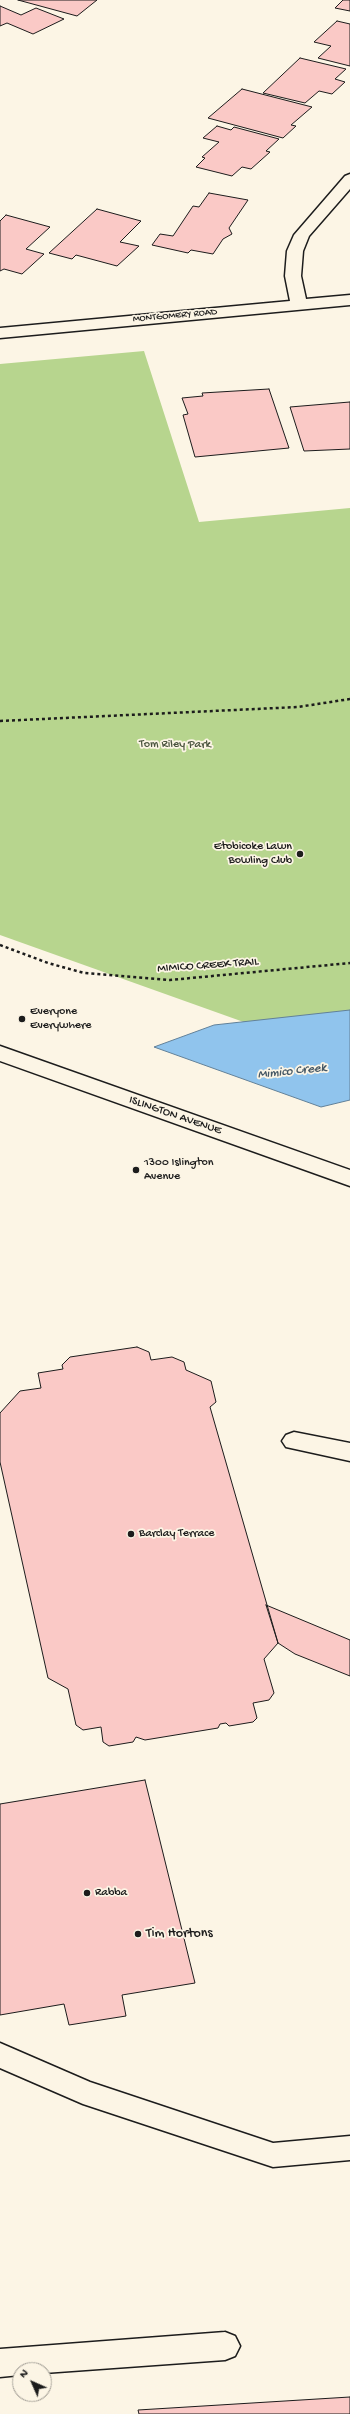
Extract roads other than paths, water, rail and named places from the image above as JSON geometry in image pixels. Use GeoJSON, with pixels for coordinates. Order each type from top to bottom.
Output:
{"type":"FeatureCollection","features":[{"type":"Feature","properties":{"kind":"street"},"geometry":{"type":"LineString","coordinates":[[299,305],[292,276],[295,251],[302,235],[350,179]]}},
{"type":"Feature","properties":{"kind":"street","name":"MONTGOMERY ROAD"},"geometry":{"type":"LineString","coordinates":[[0,333],[350,300]]}},
{"type":"Feature","properties":{"kind":"street","name":"ISLINGTON AVENUE"},"geometry":{"type":"LineString","coordinates":[[2,1056],[350,1178]]}},
{"type":"Feature","properties":{"kind":"street"},"geometry":{"type":"LineString","coordinates":[[294,1441],[350,1452]]}},
{"type":"Feature","properties":{"kind":"street"},"geometry":{"type":"LineString","coordinates":[[0,2055],[83,2092],[273,2155],[350,2148]]}},
{"type":"Feature","properties":{"kind":"street"},"geometry":{"type":"LineString","coordinates":[[0,2364],[225,2346]]}},
{"type":"Feature","properties":{"kind":"water","name":"Mimico Creek"},"geometry":{"type":"Polygon","coordinates":[[[350,1010],[350,1100],[321,1107],[154,1047],[214,1025],[350,1010]]]}},
{"type":"Feature","properties":{"kind":"place","name":"Etobicoke Lawn Bowling Club"},"geometry":{"type":"Point","coordinates":[300,854]}},
{"type":"Feature","properties":{"kind":"place","name":"Everyone Everywhere"},"geometry":{"type":"Point","coordinates":[22,1019]}},
{"type":"Feature","properties":{"kind":"place","name":"1300 Islington Avenue"},"geometry":{"type":"Point","coordinates":[136,1170]}},
{"type":"Feature","properties":{"kind":"place","name":"Barclay Terrace"},"geometry":{"type":"Point","coordinates":[131,1534]}},
{"type":"Feature","properties":{"kind":"place","name":"Rabba"},"geometry":{"type":"Point","coordinates":[87,1893]}},
{"type":"Feature","properties":{"kind":"place","name":"Tim Hortons"},"geometry":{"type":"Point","coordinates":[138,1934]}},
{"type":"Feature","properties":{"kind":"park label","name":"Tom Riley Park"},"geometry":{"type":"Point","coordinates":[175,745]}}]}
